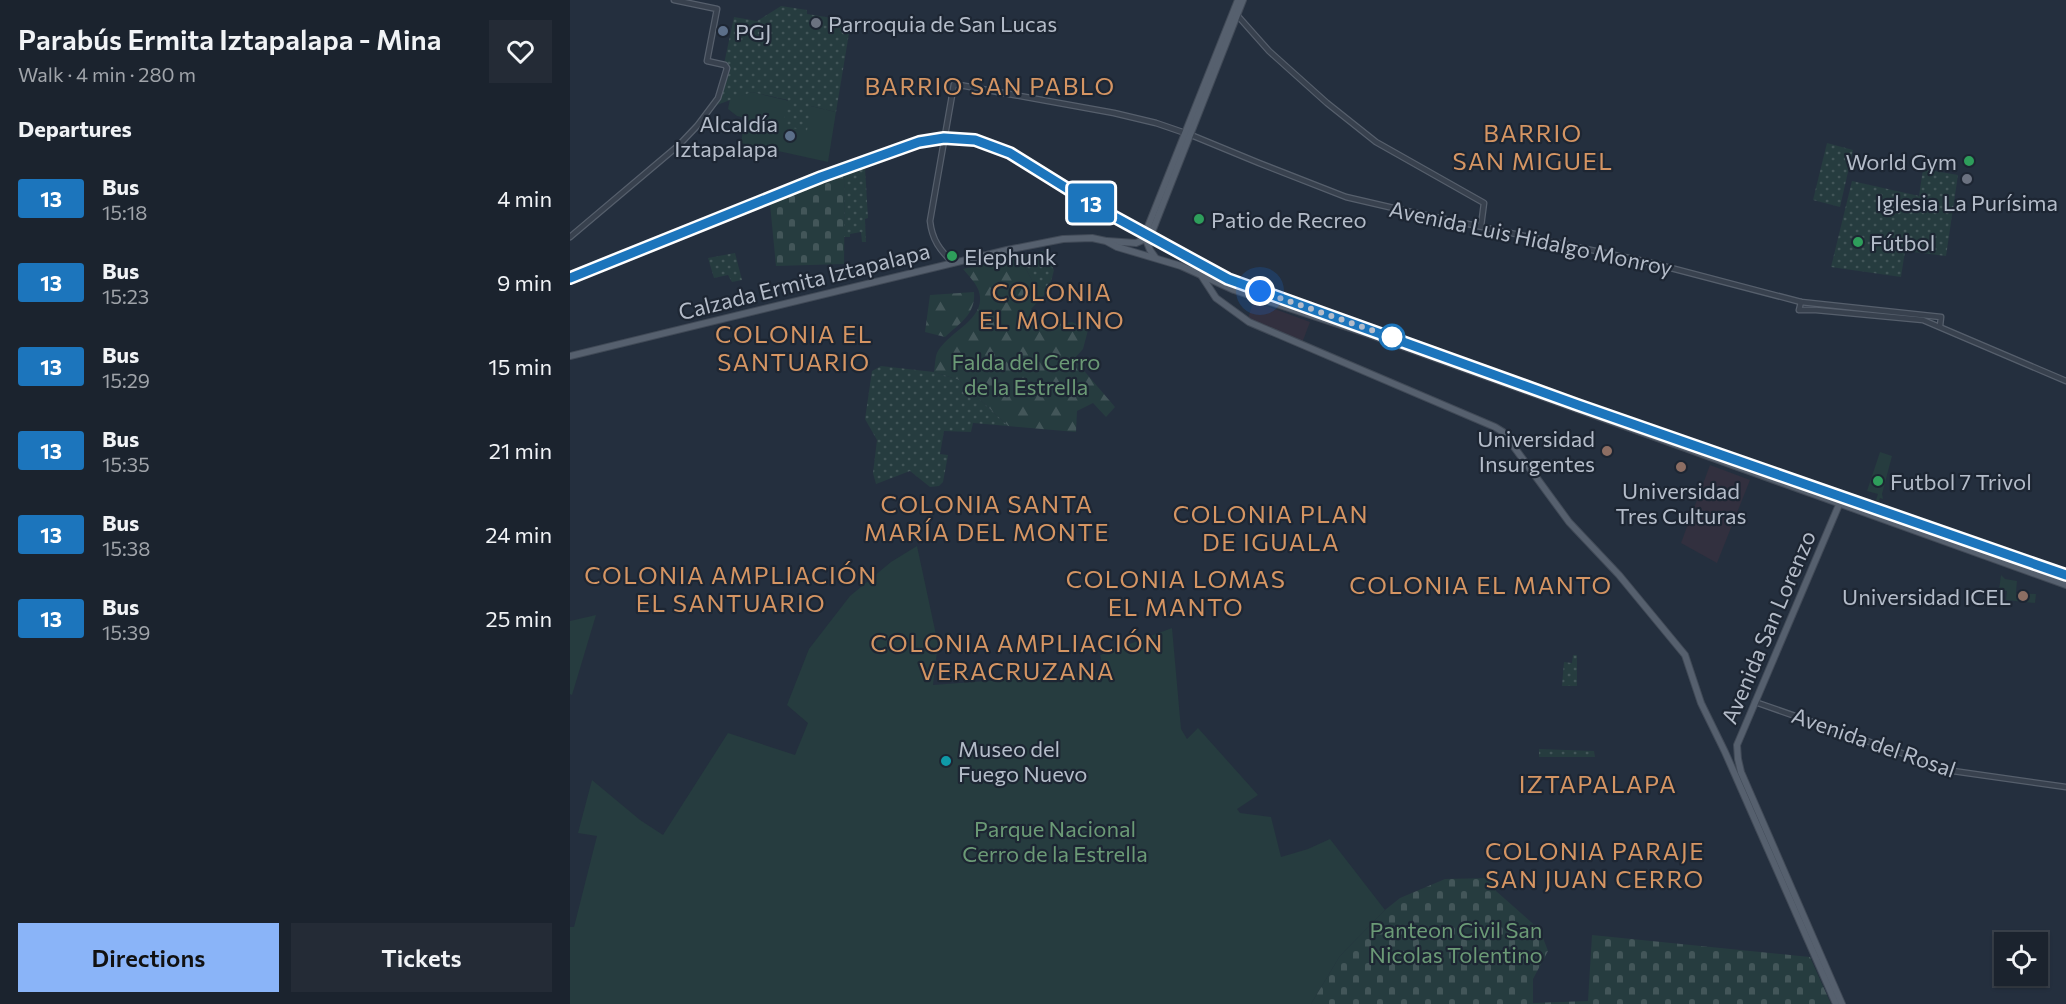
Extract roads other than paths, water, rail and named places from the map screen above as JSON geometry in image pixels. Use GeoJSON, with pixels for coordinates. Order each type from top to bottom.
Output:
{"type":"FeatureCollection","features":[{"type":"Feature","properties":{"kind":"main road"},"geometry":{"type":"LineString","coordinates":[[1236,12],[1238,0]]}},
{"type":"Feature","properties":{"kind":"main road"},"geometry":{"type":"LineString","coordinates":[[1160,260],[1151,253],[1147,237],[1236,12],[1243,0]]}},
{"type":"Feature","properties":{"kind":"main road"},"geometry":{"type":"LineString","coordinates":[[570,278],[821,177],[919,142],[944,138],[975,140],[1005,151],[1147,237],[1239,283],[2066,575]]}},
{"type":"Feature","properties":{"kind":"main road"},"geometry":{"type":"LineString","coordinates":[[1106,241],[1136,243],[1147,237]]}},
{"type":"Feature","properties":{"kind":"main road","name":"Calzada Ermita Iztapalapa"},"geometry":{"type":"LineString","coordinates":[[570,356],[1050,241],[1085,238],[1106,241],[1117,247],[1181,266],[1234,290],[1368,334],[2066,585]]}},
{"type":"Feature","properties":{"kind":"main road","name":"Avenida San Lorenzo"},"geometry":{"type":"LineString","coordinates":[[1201,274],[1216,298],[1244,319],[1503,432],[1585,541],[1619,576],[1685,656],[1701,703],[1842,1004]]}},
{"type":"Feature","properties":{"kind":"main road","name":"Avenida San Lorenzo"},"geometry":{"type":"LineString","coordinates":[[1836,1004],[1741,772],[1737,745],[1842,496]]}},
{"type":"Feature","properties":{"kind":"street"},"geometry":{"type":"LineString","coordinates":[[570,237],[678,145],[697,126],[718,98],[727,68],[725,65],[707,61],[717,9],[674,0]]}},
{"type":"Feature","properties":{"kind":"street"},"geometry":{"type":"LineString","coordinates":[[708,7],[716,17]]}},
{"type":"Feature","properties":{"kind":"street"},"geometry":{"type":"LineString","coordinates":[[1236,12],[1269,51],[1376,142],[1484,203],[1481,226]]}},
{"type":"Feature","properties":{"kind":"street","name":"Avenida Luis Hidalgo Monroy"},"geometry":{"type":"LineString","coordinates":[[944,138],[954,84],[1114,114],[1156,123],[1188,134],[1346,196],[1648,262],[1801,302],[1941,317],[1940,326]]}},
{"type":"Feature","properties":{"kind":"street"},"geometry":{"type":"LineString","coordinates":[[944,138],[930,221],[932,237],[940,250],[953,263]]}},
{"type":"Feature","properties":{"kind":"street"},"geometry":{"type":"LineString","coordinates":[[1801,302],[1799,310],[1917,319],[1940,326],[2066,381]]}},
{"type":"Feature","properties":{"kind":"street","name":"Avenida del Rosal"},"geometry":{"type":"LineString","coordinates":[[1755,702],[1953,771],[2066,787]]}},
{"type":"Feature","properties":{"kind":"street"},"geometry":{"type":"LineString","coordinates":[[1725,752],[1733,752],[1737,745]]}},
{"type":"Feature","properties":{"kind":"place","name":"Parroquia de San Lucas"},"geometry":{"type":"Point","coordinates":[816,23]}},
{"type":"Feature","properties":{"kind":"place","name":"PGJ"},"geometry":{"type":"Point","coordinates":[723,31]}},
{"type":"Feature","properties":{"kind":"place","name":"Alcaldía Iztapalapa"},"geometry":{"type":"Point","coordinates":[790,136]}},
{"type":"Feature","properties":{"kind":"place","name":"World Gym"},"geometry":{"type":"Point","coordinates":[1969,161]}},
{"type":"Feature","properties":{"kind":"place","name":"Iglesia La Purísima"},"geometry":{"type":"Point","coordinates":[1967,179]}},
{"type":"Feature","properties":{"kind":"place","name":"Patio de Recreo"},"geometry":{"type":"Point","coordinates":[1199,219]}},
{"type":"Feature","properties":{"kind":"place","name":"Fútbol"},"geometry":{"type":"Point","coordinates":[1858,242]}},
{"type":"Feature","properties":{"kind":"place","name":"Elephunk"},"geometry":{"type":"Point","coordinates":[952,256]}},
{"type":"Feature","properties":{"kind":"place","name":"Universidad Insurgentes"},"geometry":{"type":"Point","coordinates":[1607,451]}},
{"type":"Feature","properties":{"kind":"place","name":"Universidad Tres Culturas"},"geometry":{"type":"Point","coordinates":[1681,467]}},
{"type":"Feature","properties":{"kind":"place","name":"Futbol 7 Trivol"},"geometry":{"type":"Point","coordinates":[1878,481]}},
{"type":"Feature","properties":{"kind":"place","name":"Universidad ICEL"},"geometry":{"type":"Point","coordinates":[2023,596]}},
{"type":"Feature","properties":{"kind":"place","name":"Museo del Fuego Nuevo"},"geometry":{"type":"Point","coordinates":[946,761]}},
{"type":"Feature","properties":{"kind":"district","name":"BARRIO SAN PABLO"},"geometry":{"type":"Point","coordinates":[990,85]}},
{"type":"Feature","properties":{"kind":"district","name":"BARRIO SAN MIGUEL"},"geometry":{"type":"Point","coordinates":[1533,146]}},
{"type":"Feature","properties":{"kind":"district","name":"COLONIA EL MOLINO"},"geometry":{"type":"Point","coordinates":[1052,305]}},
{"type":"Feature","properties":{"kind":"district","name":"COLONIA EL SANTUARIO"},"geometry":{"type":"Point","coordinates":[794,347]}},
{"type":"Feature","properties":{"kind":"district","name":"COLONIA SANTA MARÍA DEL MONTE"},"geometry":{"type":"Point","coordinates":[987,517]}},
{"type":"Feature","properties":{"kind":"district","name":"COLONIA PLAN DE IGUALA"},"geometry":{"type":"Point","coordinates":[1271,527]}},
{"type":"Feature","properties":{"kind":"district","name":"COLONIA EL MANTO"},"geometry":{"type":"Point","coordinates":[1481,584]}},
{"type":"Feature","properties":{"kind":"district","name":"COLONIA AMPLIACIÓN EL SANTUARIO"},"geometry":{"type":"Point","coordinates":[731,588]}},
{"type":"Feature","properties":{"kind":"district","name":"COLONIA LOMAS EL MANTO"},"geometry":{"type":"Point","coordinates":[1176,592]}},
{"type":"Feature","properties":{"kind":"district","name":"COLONIA AMPLIACIÓN VERACRUZANA"},"geometry":{"type":"Point","coordinates":[1017,656]}},
{"type":"Feature","properties":{"kind":"district","name":"IZTAPALAPA"},"geometry":{"type":"Point","coordinates":[1598,783]}},
{"type":"Feature","properties":{"kind":"district","name":"COLONIA PARAJE SAN JUAN CERRO"},"geometry":{"type":"Point","coordinates":[1595,864]}},
{"type":"Feature","properties":{"kind":"park label","name":"Falda del Cerro de la Estrella"},"geometry":{"type":"Point","coordinates":[1026,374]}},
{"type":"Feature","properties":{"kind":"park label","name":"Parque Nacional Cerro de la Estrella"},"geometry":{"type":"Point","coordinates":[1055,840]}},
{"type":"Feature","properties":{"kind":"park label","name":"Panteon Civil San Nicolas Tolentino"},"geometry":{"type":"Point","coordinates":[1456,942]}}]}
